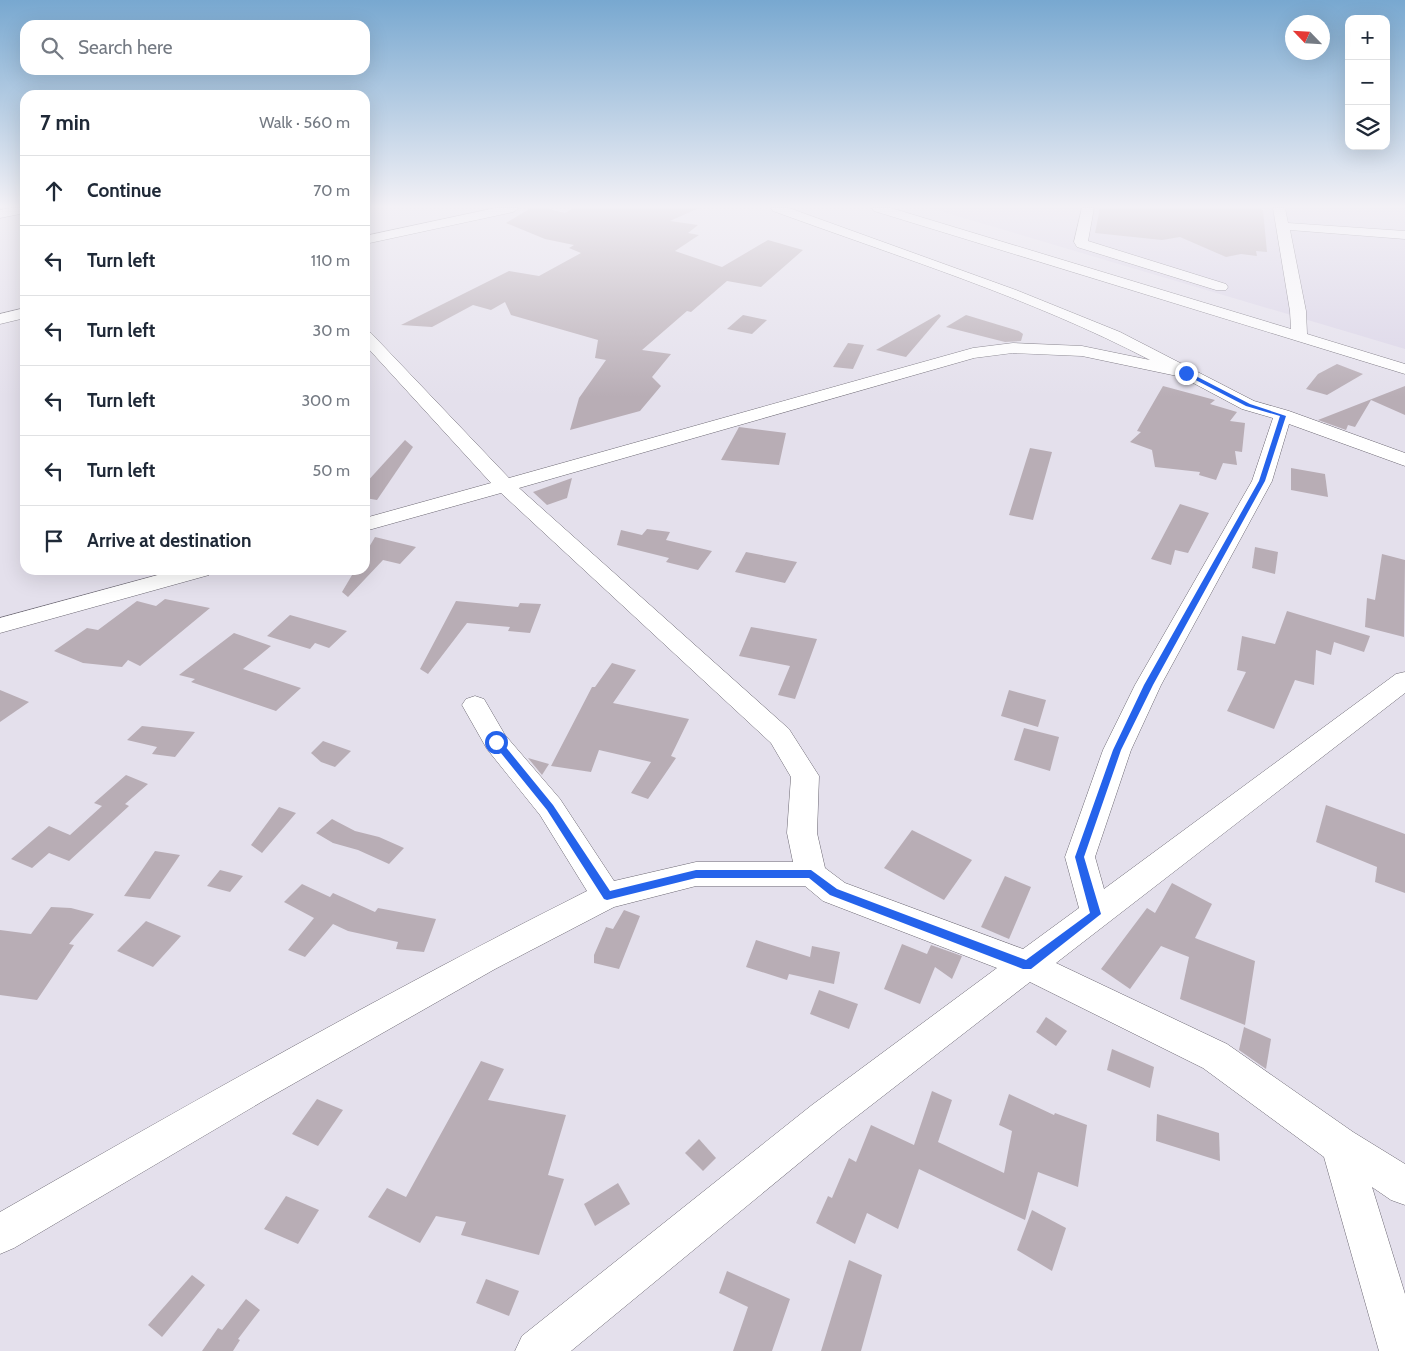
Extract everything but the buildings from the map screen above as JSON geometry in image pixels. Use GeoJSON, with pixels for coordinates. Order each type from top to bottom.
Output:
{"type":"FeatureCollection","features":[{"type":"Feature","properties":{"kind":"street"},"geometry":{"type":"LineString","coordinates":[[951,271],[1011,293],[1114,335],[1248,405],[1284,416],[1405,460]]}},
{"type":"Feature","properties":{"kind":"street"},"geometry":{"type":"LineString","coordinates":[[1084,271],[1405,369]]}},
{"type":"Feature","properties":{"kind":"street"},"geometry":{"type":"LineString","coordinates":[[1167,271],[1221,288]]}},
{"type":"Feature","properties":{"kind":"street"},"geometry":{"type":"LineString","coordinates":[[1290,271],[1298,312],[1299,337]]}},
{"type":"Feature","properties":{"kind":"street"},"geometry":{"type":"LineString","coordinates":[[0,318],[20,314]]}},
{"type":"Feature","properties":{"kind":"street"},"geometry":{"type":"LineString","coordinates":[[370,341],[505,486],[780,736],[805,776],[802,833],[811,874]]}},
{"type":"Feature","properties":{"kind":"street"},"geometry":{"type":"LineString","coordinates":[[370,524],[973,353],[1013,348],[1082,352],[1186,373]]}},
{"type":"Feature","properties":{"kind":"street"},"geometry":{"type":"LineString","coordinates":[[1096,914],[1080,857],[1117,750],[1148,685],[1262,481],[1284,416]]}},
{"type":"Feature","properties":{"kind":"street"},"geometry":{"type":"LineString","coordinates":[[0,626],[183,575]]}},
{"type":"Feature","properties":{"kind":"street"},"geometry":{"type":"LineString","coordinates":[[537,1351],[825,1118],[1405,680]]}},
{"type":"Feature","properties":{"kind":"street"},"geometry":{"type":"LineString","coordinates":[[475,705],[496,742],[550,807],[607,896]]}},
{"type":"Feature","properties":{"kind":"street"},"geometry":{"type":"LineString","coordinates":[[0,1234],[250,1089],[474,964],[607,896],[696,874],[811,874],[834,892],[1027,965],[1215,1056],[1340,1145],[1405,1186]]}},
{"type":"Feature","properties":{"kind":"street"},"geometry":{"type":"LineString","coordinates":[[1340,1145],[1401,1351]]}},
{"type":"Feature","properties":{"kind":"shaded area"},"geometry":{"type":"Polygon","coordinates":[[[1143,271],[1405,271],[1405,349],[1143,271]]]}},
{"type":"Feature","properties":{"kind":"route"},"geometry":{"type":"LineString","coordinates":[[496,742],[550,807],[607,896],[696,874],[811,874],[834,892],[1027,965],[1096,914],[1080,857],[1117,750],[1148,685],[1262,481],[1284,416],[1248,405],[1186,373]]}}]}
